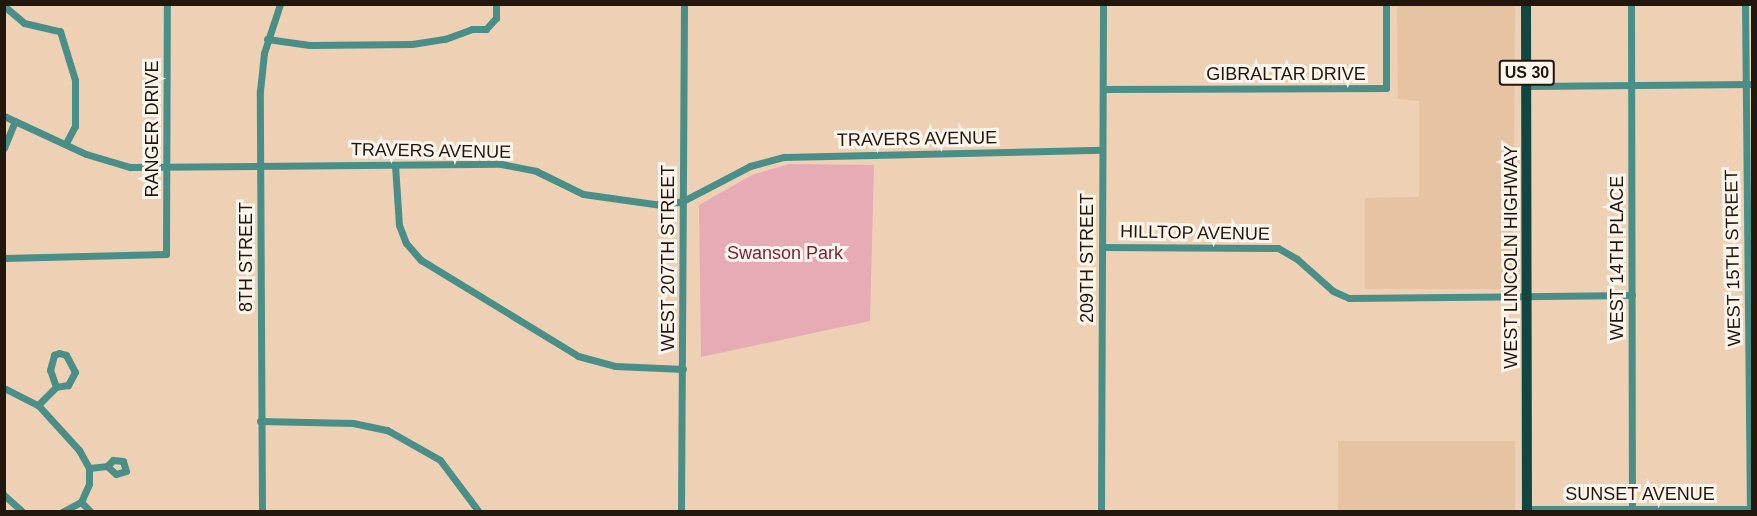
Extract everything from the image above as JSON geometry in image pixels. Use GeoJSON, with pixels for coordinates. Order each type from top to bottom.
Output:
{"type":"FeatureCollection","features":[{"type":"Feature","properties":{"kind":"main road","name":"WEST LINCOLN HIGHWAY"},"geometry":{"type":"LineString","coordinates":[[1526,4],[1528,511]]}},
{"type":"Feature","properties":{"kind":"street","name":"RANGER DRIVE"},"geometry":{"type":"LineString","coordinates":[[4,258],[166,254],[167,4]]}},
{"type":"Feature","properties":{"kind":"street","name":"8TH STREET"},"geometry":{"type":"LineString","coordinates":[[262,512],[261,75],[267,39],[280,4]]}},
{"type":"Feature","properties":{"kind":"street"},"geometry":{"type":"LineString","coordinates":[[267,39],[310,45],[412,44],[445,39],[472,29],[486,29],[496,18],[496,4]]}},
{"type":"Feature","properties":{"kind":"street","name":"WEST 207TH STREET"},"geometry":{"type":"LineString","coordinates":[[681,512],[684,4]]}},
{"type":"Feature","properties":{"kind":"street","name":"209TH STREET"},"geometry":{"type":"LineString","coordinates":[[1101,512],[1103,4]]}},
{"type":"Feature","properties":{"kind":"street","name":"GIBRALTAR DRIVE"},"geometry":{"type":"LineString","coordinates":[[1103,89],[1386,88],[1386,4]]}},
{"type":"Feature","properties":{"kind":"street","name":"WEST 14TH PLACE"},"geometry":{"type":"LineString","coordinates":[[1631,4],[1632,510]]}},
{"type":"Feature","properties":{"kind":"street","name":"WEST 15TH STREET"},"geometry":{"type":"LineString","coordinates":[[1745,4],[1749,84],[1751,510]]}},
{"type":"Feature","properties":{"kind":"street"},"geometry":{"type":"LineString","coordinates":[[4,6],[24,22],[60,31],[72,62],[75,80],[75,126],[66,143]]}},
{"type":"Feature","properties":{"kind":"street"},"geometry":{"type":"LineString","coordinates":[[1527,86],[1749,84]]}},
{"type":"Feature","properties":{"kind":"street","name":"TRAVERS AVENUE"},"geometry":{"type":"LineString","coordinates":[[4,116],[109,163],[167,168],[512,165],[536,171],[594,196],[661,204],[683,201],[750,166],[784,157],[1102,150]]}},
{"type":"Feature","properties":{"kind":"street"},"geometry":{"type":"LineString","coordinates":[[4,148],[15,121]]}},
{"type":"Feature","properties":{"kind":"street"},"geometry":{"type":"LineString","coordinates":[[395,165],[399,225],[406,243],[421,260],[578,356],[615,366],[683,369]]}},
{"type":"Feature","properties":{"kind":"street","name":"HILLTOP AVENUE"},"geometry":{"type":"LineString","coordinates":[[1102,247],[1278,248],[1297,259],[1333,291],[1349,298],[1632,296]]}},
{"type":"Feature","properties":{"kind":"street"},"geometry":{"type":"LineString","coordinates":[[38,405],[56,387],[68,385],[75,372],[66,355],[59,353],[54,355],[50,370],[56,387]]}},
{"type":"Feature","properties":{"kind":"street"},"geometry":{"type":"LineString","coordinates":[[4,388],[38,405],[79,450],[89,468],[89,484],[81,502],[62,512]]}},
{"type":"Feature","properties":{"kind":"street"},"geometry":{"type":"LineString","coordinates":[[261,421],[353,423],[387,430],[440,460],[479,512]]}},
{"type":"Feature","properties":{"kind":"street"},"geometry":{"type":"LineString","coordinates":[[89,468],[107,466]]}},
{"type":"Feature","properties":{"kind":"street"},"geometry":{"type":"LineString","coordinates":[[4,495],[23,512]]}},
{"type":"Feature","properties":{"kind":"street"},"geometry":{"type":"LineString","coordinates":[[81,502],[91,512]]}},
{"type":"Feature","properties":{"kind":"street","name":"SUNSET AVENUE"},"geometry":{"type":"LineString","coordinates":[[1528,511],[1751,510]]}},
{"type":"Feature","properties":{"kind":"shaded area"},"geometry":{"type":"Polygon","coordinates":[[[1397,5],[1515,5],[1513,289],[1365,289],[1365,198],[1419,197],[1419,101],[1398,99],[1397,5]]]}},
{"type":"Feature","properties":{"kind":"shaded area"},"geometry":{"type":"Polygon","coordinates":[[[1338,441],[1515,441],[1515,511],[1338,511],[1338,441]]]}},
{"type":"Feature","properties":{"kind":"green space","name":"Swanson Park"},"geometry":{"type":"Polygon","coordinates":[[[789,164],[874,165],[870,321],[701,357],[699,205],[752,175],[789,164]]]}}]}
